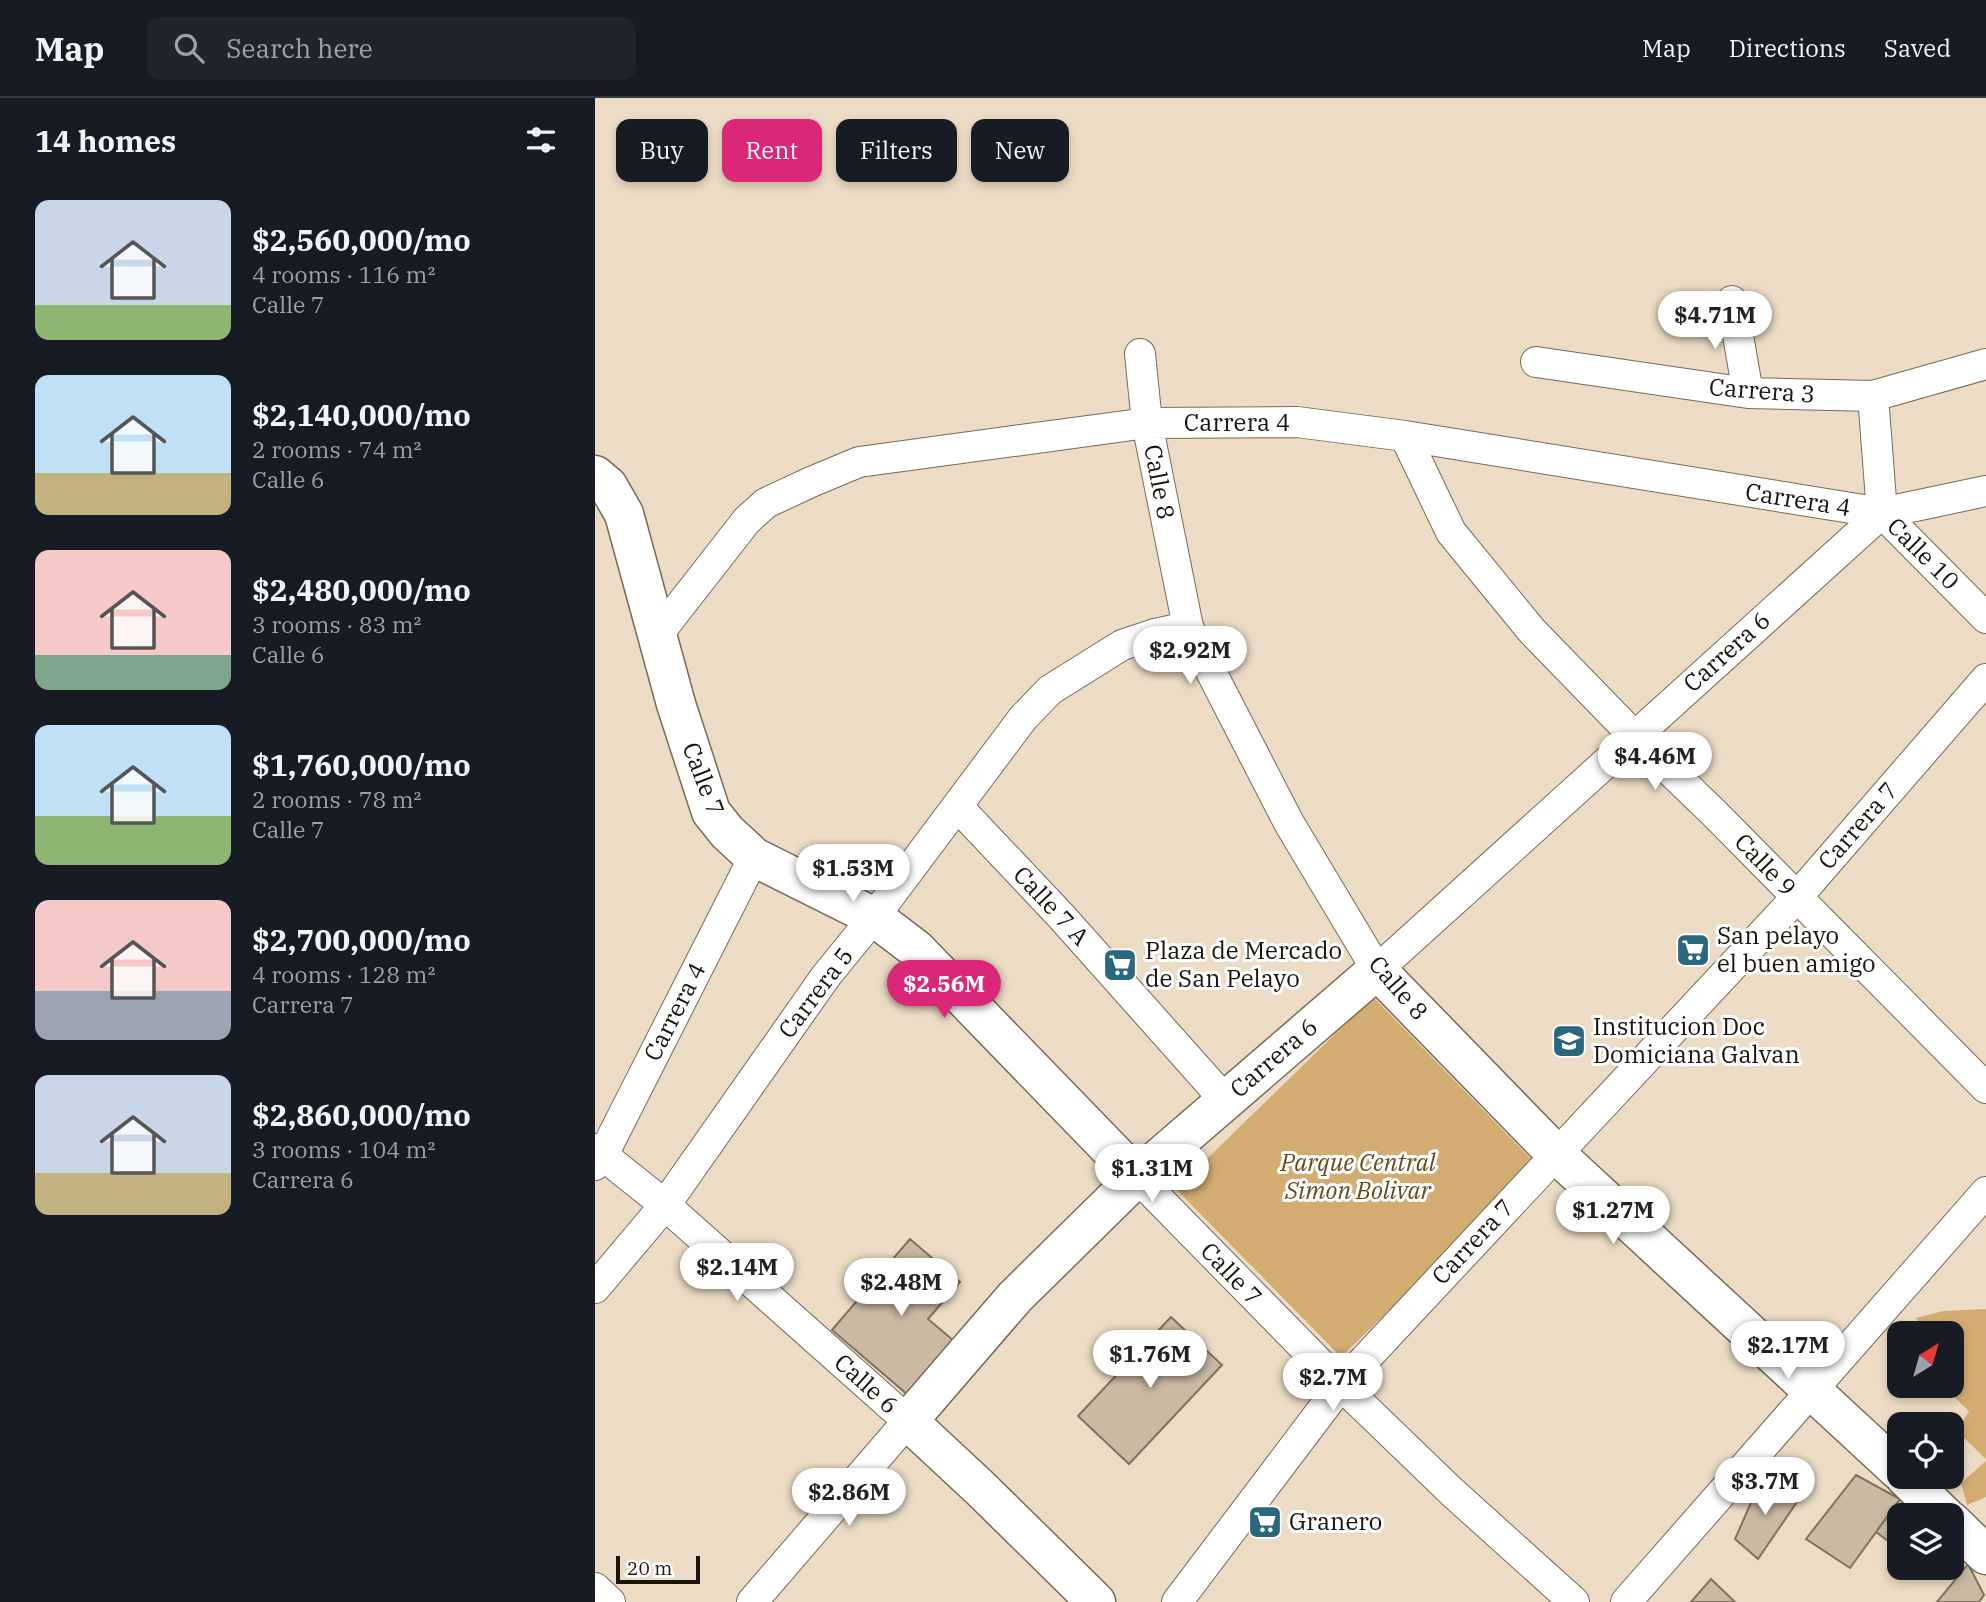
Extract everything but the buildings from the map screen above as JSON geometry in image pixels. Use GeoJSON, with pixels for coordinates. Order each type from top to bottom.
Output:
{"type":"FeatureCollection","features":[{"type":"Feature","properties":{"kind":"street"},"geometry":{"type":"LineString","coordinates":[[1732,301],[1748,393]]}},
{"type":"Feature","properties":{"kind":"street","name":"Calle 8"},"geometry":{"type":"LineString","coordinates":[[1140,354],[1147,423],[1188,627],[1289,823],[1377,970],[1555,1153],[1887,1460]]}},
{"type":"Feature","properties":{"kind":"street","name":"Carrera 3"},"geometry":{"type":"LineString","coordinates":[[1536,362],[1748,393],[1873,396],[1986,364]]}},
{"type":"Feature","properties":{"kind":"street","name":"Calle 10"},"geometry":{"type":"LineString","coordinates":[[1873,396],[1882,513],[1986,618]]}},
{"type":"Feature","properties":{"kind":"street","name":"Carrera 4"},"geometry":{"type":"LineString","coordinates":[[658,634],[747,520],[766,503],[811,482],[859,462],[1147,423],[1297,422],[1405,436],[1882,513]]}},
{"type":"Feature","properties":{"kind":"street","name":"Calle 9"},"geometry":{"type":"LineString","coordinates":[[1405,436],[1451,533],[1532,631],[1986,1088]]}},
{"type":"Feature","properties":{"kind":"street","name":"Calle 7"},"geometry":{"type":"LineString","coordinates":[[595,475],[608,486],[624,514],[676,704],[711,812],[727,832],[754,857],[874,918],[916,949],[1341,1385],[1452,1492],[1574,1602]]}},
{"type":"Feature","properties":{"kind":"street"},"geometry":{"type":"LineString","coordinates":[[1882,513],[1986,491]]}},
{"type":"Feature","properties":{"kind":"street","name":"Carrera 6"},"geometry":{"type":"LineString","coordinates":[[752,1602],[1015,1297],[1137,1177],[1377,970],[1882,513]]}},
{"type":"Feature","properties":{"kind":"street","name":"Carrera 5"},"geometry":{"type":"LineString","coordinates":[[595,1288],[665,1205],[826,976],[874,918],[1023,718],[1050,690],[1122,645],[1188,627]]}},
{"type":"Feature","properties":{"kind":"street","name":"Carrera 7"},"geometry":{"type":"LineString","coordinates":[[1177,1602],[1341,1385],[1797,897],[1986,679]]}},
{"type":"Feature","properties":{"kind":"street","name":"Calle 7 A"},"geometry":{"type":"LineString","coordinates":[[958,807],[1061,916],[1225,1100]]}},
{"type":"Feature","properties":{"kind":"street","name":"Carrera 4"},"geometry":{"type":"LineString","coordinates":[[598,1157],[754,857]]}},
{"type":"Feature","properties":{"kind":"street","name":"Calle 6"},"geometry":{"type":"LineString","coordinates":[[598,1157],[665,1205],[908,1422],[980,1488],[1096,1602]]}},
{"type":"Feature","properties":{"kind":"street"},"geometry":{"type":"LineString","coordinates":[[1626,1602],[1986,1192]]}},
{"type":"Feature","properties":{"kind":"street"},"geometry":{"type":"LineString","coordinates":[[1917,1489],[1932,1503]]}},
{"type":"Feature","properties":{"kind":"street"},"geometry":{"type":"LineString","coordinates":[[1964,1534],[1986,1555]]}},
{"type":"Feature","properties":{"kind":"street"},"geometry":{"type":"LineString","coordinates":[[595,1588],[610,1602]]}},
{"type":"Feature","properties":{"kind":"green space","name":"Parque Central Simon Bolivar"},"geometry":{"type":"Polygon","coordinates":[[[1373,997],[1538,1166],[1341,1357],[1176,1189],[1373,997]]]}},
{"type":"Feature","properties":{"kind":"green space"},"geometry":{"type":"Polygon","coordinates":[[[1986,1309],[1986,1459],[1964,1438],[1964,1419],[1969,1411],[1955,1398],[1964,1398],[1964,1321],[1918,1321],[1916,1318],[1943,1311],[1986,1309]]]}},
{"type":"Feature","properties":{"kind":"green space"},"geometry":{"type":"Polygon","coordinates":[[[1986,1461],[1986,1497],[1967,1505],[1963,1489],[1964,1480],[1986,1461]]]}},
{"type":"Feature","properties":{"kind":"place","name":"San pelayo el buen amigo"},"geometry":{"type":"Point","coordinates":[1693,950]}},
{"type":"Feature","properties":{"kind":"place","name":"Plaza de Mercado de San Pelayo"},"geometry":{"type":"Point","coordinates":[1120,965]}},
{"type":"Feature","properties":{"kind":"place","name":"Institucion Doc Domiciana Galvan"},"geometry":{"type":"Point","coordinates":[1569,1041]}},
{"type":"Feature","properties":{"kind":"place","name":"Granero"},"geometry":{"type":"Point","coordinates":[1265,1522]}}]}
